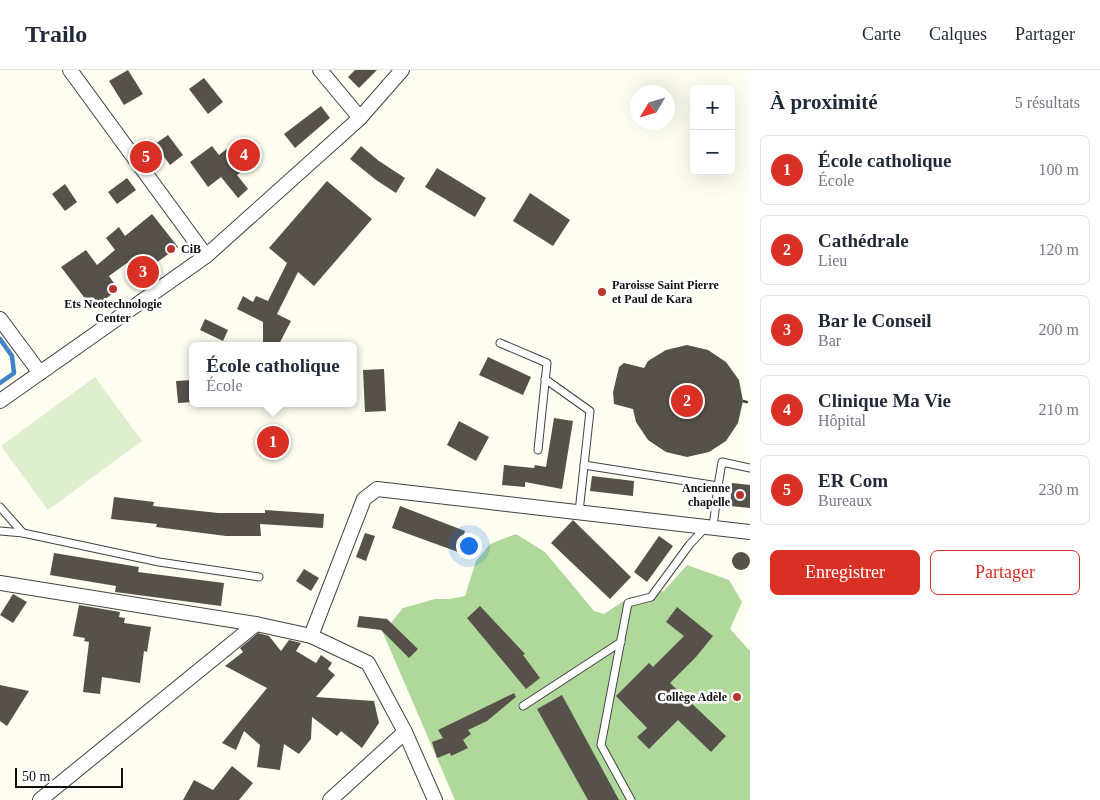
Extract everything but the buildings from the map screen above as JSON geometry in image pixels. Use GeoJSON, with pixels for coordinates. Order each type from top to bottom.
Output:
{"type":"FeatureCollection","features":[{"type":"Feature","properties":{"kind":"street"},"geometry":{"type":"LineString","coordinates":[[70,70],[206,256]]}},
{"type":"Feature","properties":{"kind":"street"},"geometry":{"type":"LineString","coordinates":[[320,70],[360,118]]}},
{"type":"Feature","properties":{"kind":"street"},"geometry":{"type":"LineString","coordinates":[[0,401],[206,256],[360,118],[402,70]]}},
{"type":"Feature","properties":{"kind":"street"},"geometry":{"type":"LineString","coordinates":[[0,319],[40,373]]}},
{"type":"Feature","properties":{"kind":"street"},"geometry":{"type":"LineString","coordinates":[[311,636],[364,499],[377,489],[750,532]]}},
{"type":"Feature","properties":{"kind":"street"},"geometry":{"type":"LineString","coordinates":[[0,583],[256,624],[311,636],[368,663],[405,732],[435,800]]}},
{"type":"Feature","properties":{"kind":"street"},"geometry":{"type":"LineString","coordinates":[[40,800],[256,624]]}},
{"type":"Feature","properties":{"kind":"street"},"geometry":{"type":"LineString","coordinates":[[330,800],[405,732]]}},
{"type":"Feature","properties":{"kind":"lane"},"geometry":{"type":"LineString","coordinates":[[500,343],[547,363],[538,450]]}},
{"type":"Feature","properties":{"kind":"lane"},"geometry":{"type":"LineString","coordinates":[[545,379],[590,411],[579,512]]}},
{"type":"Feature","properties":{"kind":"lane"},"geometry":{"type":"LineString","coordinates":[[631,800],[601,745],[628,603],[651,597],[690,544],[710,527],[722,462],[750,468]]}},
{"type":"Feature","properties":{"kind":"lane"},"geometry":{"type":"LineString","coordinates":[[584,465],[718,486]]}},
{"type":"Feature","properties":{"kind":"lane"},"geometry":{"type":"LineString","coordinates":[[0,506],[23,533]]}},
{"type":"Feature","properties":{"kind":"lane"},"geometry":{"type":"LineString","coordinates":[[0,530],[23,533],[159,562],[259,577]]}},
{"type":"Feature","properties":{"kind":"lane"},"geometry":{"type":"LineString","coordinates":[[523,706],[621,642]]}},
{"type":"Feature","properties":{"kind":"path"},"geometry":{"type":"LineString","coordinates":[[743,401],[750,403]]}},
{"type":"Feature","properties":{"kind":"green space"},"geometry":{"type":"Polygon","coordinates":[[[95,377],[142,441],[48,510],[1,446],[95,377]]]}},
{"type":"Feature","properties":{"kind":"green space"},"geometry":{"type":"Polygon","coordinates":[[[516,534],[545,552],[594,611],[604,614],[630,597],[664,591],[687,565],[729,580],[742,602],[730,629],[750,651],[750,800],[455,800],[383,633],[403,608],[435,599],[465,596],[476,561],[490,544],[516,534]]]}},
{"type":"Feature","properties":{"kind":"waterway"},"geometry":{"type":"LineString","coordinates":[[0,339],[12,356],[14,373],[0,383]]}},
{"type":"Feature","properties":{"kind":"place","name":"Clinique Ma Vie"},"geometry":{"type":"Point","coordinates":[244,155]}},
{"type":"Feature","properties":{"kind":"place","name":"ER Com"},"geometry":{"type":"Point","coordinates":[146,157]}},
{"type":"Feature","properties":{"kind":"place","name":"CiB"},"geometry":{"type":"Point","coordinates":[171,249]}},
{"type":"Feature","properties":{"kind":"place","name":"Bar le Conseil"},"geometry":{"type":"Point","coordinates":[143,272]}},
{"type":"Feature","properties":{"kind":"place","name":"Ets Neotechnologie Center"},"geometry":{"type":"Point","coordinates":[113,289]}},
{"type":"Feature","properties":{"kind":"place","name":"Paroisse Saint Pierre et Paul de Kara"},"geometry":{"type":"Point","coordinates":[602,292]}},
{"type":"Feature","properties":{"kind":"place","name":"Cathédrale"},"geometry":{"type":"Point","coordinates":[687,401]}},
{"type":"Feature","properties":{"kind":"place","name":"École catholique"},"geometry":{"type":"Point","coordinates":[273,442]}},
{"type":"Feature","properties":{"kind":"place","name":"Ancienne chapelle"},"geometry":{"type":"Point","coordinates":[740,495]}},
{"type":"Feature","properties":{"kind":"place","name":"Collège Adèle"},"geometry":{"type":"Point","coordinates":[737,697]}}]}
